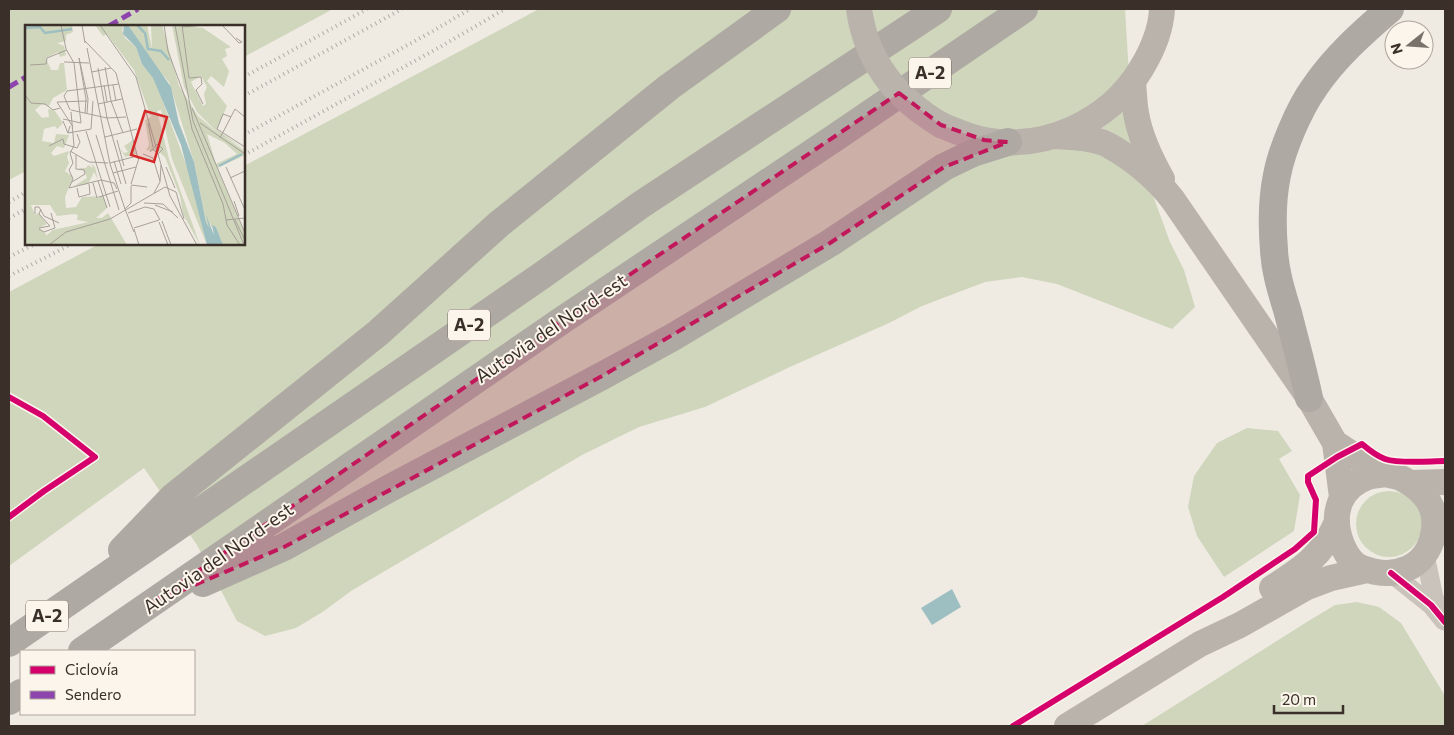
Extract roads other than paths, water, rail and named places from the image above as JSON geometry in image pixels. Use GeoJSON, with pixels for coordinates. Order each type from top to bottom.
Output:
{"type":"FeatureCollection","features":[{"type":"Feature","properties":{"kind":"highway"},"geometry":{"type":"LineString","coordinates":[[85,590],[173,497],[378,333],[499,224],[572,165],[670,88],[777,9]]}},
{"type":"Feature","properties":{"kind":"highway","name":"A-2"},"geometry":{"type":"LineString","coordinates":[[9,643],[541,276],[642,204],[938,9]]}},
{"type":"Feature","properties":{"kind":"highway","name":"Autovia del Nord-est"},"geometry":{"type":"LineString","coordinates":[[83,650],[564,318],[1024,9]]}},
{"type":"Feature","properties":{"kind":"highway"},"geometry":{"type":"LineString","coordinates":[[1308,398],[1304,371],[1280,286],[1274,251],[1273,209],[1277,174],[1298,117],[1314,88],[1335,62],[1390,9]]}},
{"type":"Feature","properties":{"kind":"highway"},"geometry":{"type":"LineString","coordinates":[[150,604],[284,547],[390,488],[673,337],[830,243],[944,167],[973,153],[1008,142]]}},
{"type":"Feature","properties":{"kind":"highway"},"geometry":{"type":"LineString","coordinates":[[9,701],[20,694]]}},
{"type":"Feature","properties":{"kind":"main road"},"geometry":{"type":"LineString","coordinates":[[860,9],[860,18],[878,65],[891,84],[904,98],[941,125],[984,140],[1008,142],[1055,136],[1080,126],[1102,112],[1116,100],[1133,81],[1148,56],[1156,38],[1162,9]]}},
{"type":"Feature","properties":{"kind":"main road"},"geometry":{"type":"LineString","coordinates":[[1133,81],[1136,114],[1147,152],[1173,200],[1308,398],[1335,442],[1342,497],[1338,509],[1337,522],[1338,532],[1346,554],[1356,564],[1379,572]]}},
{"type":"Feature","properties":{"kind":"main road"},"geometry":{"type":"LineString","coordinates":[[1055,136],[1103,142],[1146,171],[1173,200]]}},
{"type":"Feature","properties":{"kind":"main road"},"geometry":{"type":"LineString","coordinates":[[1067,726],[1200,644],[1240,625],[1307,587],[1318,582],[1379,572],[1406,570],[1425,555],[1440,523],[1426,497],[1335,442]]}},
{"type":"Feature","properties":{"kind":"main road"},"geometry":{"type":"LineString","coordinates":[[1342,497],[1362,480],[1370,476],[1445,482]]}},
{"type":"Feature","properties":{"kind":"main road"},"geometry":{"type":"LineString","coordinates":[[1200,644],[1234,613],[1299,572],[1321,550],[1337,522]]}},
{"type":"Feature","properties":{"kind":"street"},"geometry":{"type":"LineString","coordinates":[[1425,555],[1434,598],[1445,622]]}},
{"type":"Feature","properties":{"kind":"street"},"geometry":{"type":"LineString","coordinates":[[1379,572],[1431,605],[1445,622]]}},
{"type":"Feature","properties":{"kind":"water"},"geometry":{"type":"Polygon","coordinates":[[[952,589],[961,607],[932,625],[921,608],[952,589]]]}},
{"type":"Feature","properties":{"kind":"railway"},"geometry":{"type":"LineString","coordinates":[[245,76],[367,9]]}},
{"type":"Feature","properties":{"kind":"railway"},"geometry":{"type":"LineString","coordinates":[[245,95],[402,9]]}},
{"type":"Feature","properties":{"kind":"railway"},"geometry":{"type":"LineString","coordinates":[[245,134],[470,9]]}},
{"type":"Feature","properties":{"kind":"railway"},"geometry":{"type":"LineString","coordinates":[[245,154],[505,9]]}},
{"type":"Feature","properties":{"kind":"railway"},"geometry":{"type":"LineString","coordinates":[[9,202],[25,193]]}},
{"type":"Feature","properties":{"kind":"railway"},"geometry":{"type":"LineString","coordinates":[[9,218],[25,210]]}},
{"type":"Feature","properties":{"kind":"railway"},"geometry":{"type":"LineString","coordinates":[[9,257],[33,245]]}},
{"type":"Feature","properties":{"kind":"railway"},"geometry":{"type":"LineString","coordinates":[[9,276],[70,245]]}}]}
